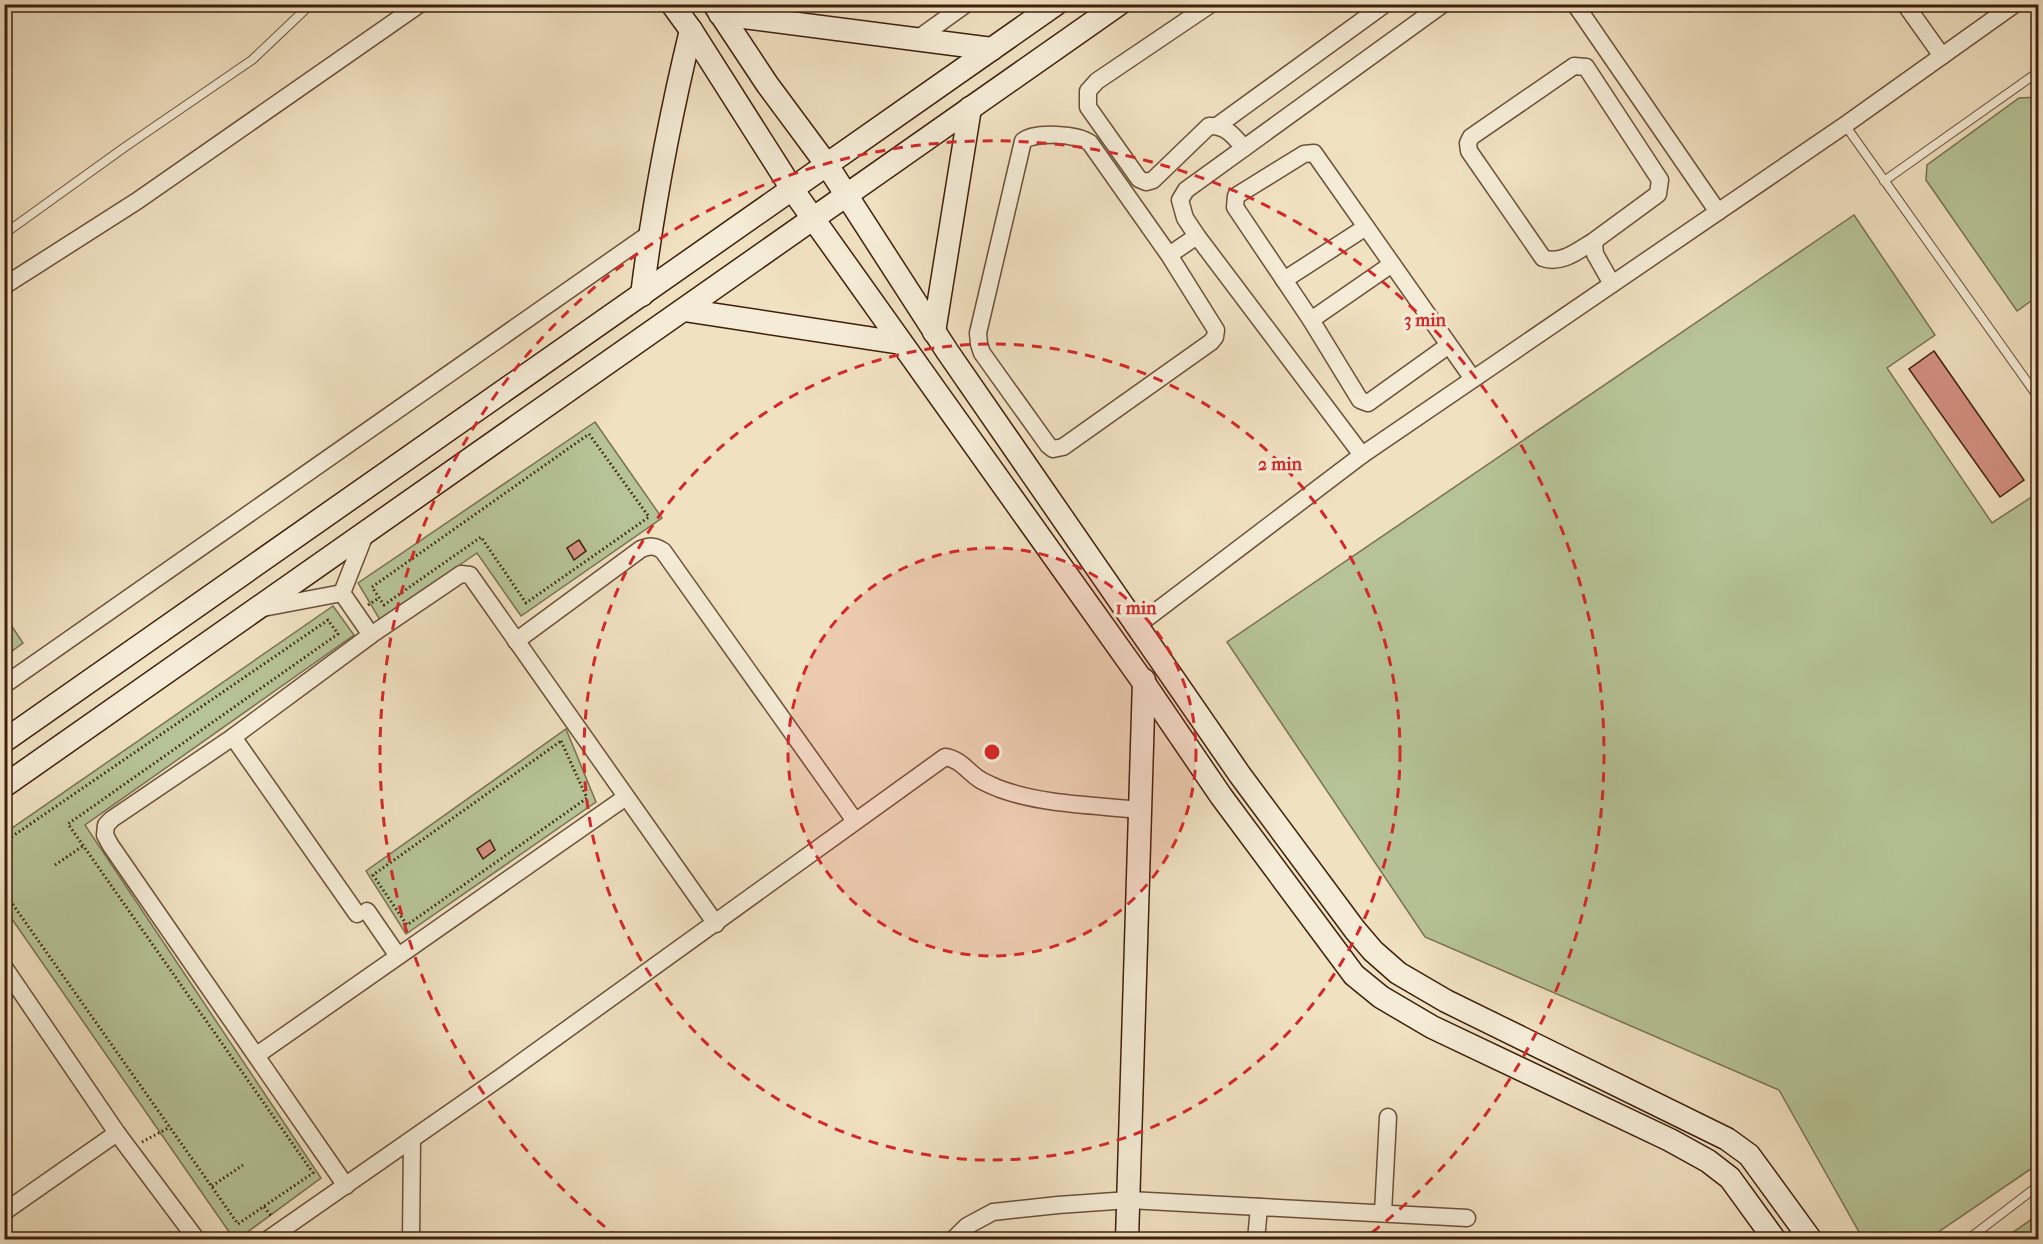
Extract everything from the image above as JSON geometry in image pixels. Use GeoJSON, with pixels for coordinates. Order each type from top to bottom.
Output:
{"type":"FeatureCollection","features":[{"type":"Feature","properties":{"kind":"main road"},"geometry":{"type":"LineString","coordinates":[[672,4],[692,30],[813,219],[1144,683],[1221,796],[1354,975],[1381,997],[1432,1027],[1670,1140],[1708,1161],[1730,1178],[1775,1239]]}},
{"type":"Feature","properties":{"kind":"main road"},"geometry":{"type":"LineString","coordinates":[[4,741],[1056,4]]}},
{"type":"Feature","properties":{"kind":"main road"},"geometry":{"type":"LineString","coordinates":[[4,786],[1119,4]]}},
{"type":"Feature","properties":{"kind":"main road"},"geometry":{"type":"LineString","coordinates":[[717,9],[749,11],[916,40],[992,49]]}},
{"type":"Feature","properties":{"kind":"main road"},"geometry":{"type":"LineString","coordinates":[[717,9],[767,84],[827,165],[934,332],[1240,774],[1355,930],[1398,973],[1446,1001],[1727,1139],[1749,1155],[1811,1239]]}},
{"type":"Feature","properties":{"kind":"main road"},"geometry":{"type":"LineString","coordinates":[[642,295],[650,234],[678,86],[692,30]]}},
{"type":"Feature","properties":{"kind":"main road"},"geometry":{"type":"LineString","coordinates":[[934,332],[970,108]]}},
{"type":"Feature","properties":{"kind":"main road"},"geometry":{"type":"LineString","coordinates":[[684,310],[901,343]]}},
{"type":"Feature","properties":{"kind":"main road"},"geometry":{"type":"LineString","coordinates":[[1127,1239],[1144,683],[1138,625]]}},
{"type":"Feature","properties":{"kind":"street"},"geometry":{"type":"LineString","coordinates":[[4,286],[137,201],[420,4]]}},
{"type":"Feature","properties":{"kind":"street"},"geometry":{"type":"LineString","coordinates":[[916,40],[966,4]]}},
{"type":"Feature","properties":{"kind":"street"},"geometry":{"type":"LineString","coordinates":[[1210,4],[1097,81],[1088,91],[1088,108],[1138,179],[1146,182],[1153,180],[1209,126],[1217,126],[1229,131],[1244,148]]}},
{"type":"Feature","properties":{"kind":"street"},"geometry":{"type":"LineString","coordinates":[[1217,126],[1385,4]]}},
{"type":"Feature","properties":{"kind":"street"},"geometry":{"type":"LineString","coordinates":[[1362,455],[1197,236],[1185,218],[1180,200],[1186,190],[1443,4]]}},
{"type":"Feature","properties":{"kind":"street"},"geometry":{"type":"LineString","coordinates":[[1575,4],[1718,212]]}},
{"type":"Feature","properties":{"kind":"street"},"geometry":{"type":"LineString","coordinates":[[1905,4],[1942,56]]}},
{"type":"Feature","properties":{"kind":"street"},"geometry":{"type":"LineString","coordinates":[[1138,625],[1362,455],[1845,125],[2015,4]]}},
{"type":"Feature","properties":{"kind":"street"},"geometry":{"type":"LineString","coordinates":[[1581,65],[1586,67],[1660,180],[1658,194],[1594,241],[1555,261],[1543,258],[1469,151],[1468,143],[1471,137],[1574,66],[1581,65]]}},
{"type":"Feature","properties":{"kind":"street"},"geometry":{"type":"LineString","coordinates":[[1035,135],[1077,137],[1090,143],[1169,255],[1216,330],[1215,337],[1064,447],[1053,449],[987,360],[978,344],[978,333],[1023,141],[1028,136],[1035,135]]}},
{"type":"Feature","properties":{"kind":"street"},"geometry":{"type":"LineString","coordinates":[[1449,345],[1368,403],[1360,400],[1311,320],[1235,207],[1236,196],[1304,154],[1314,153],[1473,379]]}},
{"type":"Feature","properties":{"kind":"street"},"geometry":{"type":"LineString","coordinates":[[1284,280],[1366,227]]}},
{"type":"Feature","properties":{"kind":"street"},"geometry":{"type":"LineString","coordinates":[[4,685],[650,234]]}},
{"type":"Feature","properties":{"kind":"street"},"geometry":{"type":"LineString","coordinates":[[1169,255],[1197,236]]}},
{"type":"Feature","properties":{"kind":"street"},"geometry":{"type":"LineString","coordinates":[[1594,241],[1594,254],[1612,284]]}},
{"type":"Feature","properties":{"kind":"street"},"geometry":{"type":"LineString","coordinates":[[1311,320],[1392,264]]}},
{"type":"Feature","properties":{"kind":"street"},"geometry":{"type":"LineString","coordinates":[[342,593],[366,532]]}},
{"type":"Feature","properties":{"kind":"street"},"geometry":{"type":"LineString","coordinates":[[516,641],[641,549],[650,546],[658,548],[663,551],[855,821]]}},
{"type":"Feature","properties":{"kind":"street"},"geometry":{"type":"LineString","coordinates":[[346,1186],[111,846],[105,835],[106,825],[112,819],[233,737],[371,636],[461,574],[470,575],[716,924]]}},
{"type":"Feature","properties":{"kind":"street"},"geometry":{"type":"LineString","coordinates":[[257,609],[342,593]]}},
{"type":"Feature","properties":{"kind":"street"},"geometry":{"type":"LineString","coordinates":[[342,593],[371,636]]}},
{"type":"Feature","properties":{"kind":"street"},"geometry":{"type":"LineString","coordinates":[[233,737],[362,913],[398,956]]}},
{"type":"Feature","properties":{"kind":"street"},"geometry":{"type":"LineString","coordinates":[[267,1239],[412,1140],[716,924],[945,757],[953,758],[979,778],[998,788],[1018,794],[1141,810]]}},
{"type":"Feature","properties":{"kind":"street"},"geometry":{"type":"LineString","coordinates":[[257,1055],[626,797]]}},
{"type":"Feature","properties":{"kind":"street"},"geometry":{"type":"LineString","coordinates":[[4,967],[117,1133],[197,1239]]}},
{"type":"Feature","properties":{"kind":"street"},"geometry":{"type":"LineString","coordinates":[[1383,1213],[1388,1117]]}},
{"type":"Feature","properties":{"kind":"street"},"geometry":{"type":"LineString","coordinates":[[4,1212],[117,1133]]}},
{"type":"Feature","properties":{"kind":"street"},"geometry":{"type":"LineString","coordinates":[[411,1239],[412,1140]]}},
{"type":"Feature","properties":{"kind":"street"},"geometry":{"type":"LineString","coordinates":[[953,1239],[967,1226],[993,1212],[1129,1200],[1467,1218]]}},
{"type":"Feature","properties":{"kind":"street"},"geometry":{"type":"LineString","coordinates":[[1256,1239],[1259,1207]]}},
{"type":"Feature","properties":{"kind":"lane"},"geometry":{"type":"LineString","coordinates":[[4,234],[252,60],[311,4]]}},
{"type":"Feature","properties":{"kind":"lane"},"geometry":{"type":"LineString","coordinates":[[1884,181],[2038,72]]}},
{"type":"Feature","properties":{"kind":"lane"},"geometry":{"type":"LineString","coordinates":[[1845,125],[2038,397]]}},
{"type":"Feature","properties":{"kind":"lane"},"geometry":{"type":"LineString","coordinates":[[1967,1239],[2038,1186]]}},
{"type":"Feature","properties":{"kind":"path"},"geometry":{"type":"LineString","coordinates":[[590,434],[649,518],[526,603],[481,537],[384,605],[372,587],[590,434]]}},
{"type":"Feature","properties":{"kind":"path"},"geometry":{"type":"LineString","coordinates":[[4,842],[328,620],[338,634],[68,824],[313,1173],[238,1224],[4,892]]}},
{"type":"Feature","properties":{"kind":"path"},"geometry":{"type":"LineString","coordinates":[[4,634],[9,640],[4,643]]}},
{"type":"Feature","properties":{"kind":"path"},"geometry":{"type":"LineString","coordinates":[[561,741],[587,798],[406,925],[373,875],[561,741]]}},
{"type":"Feature","properties":{"kind":"path"},"geometry":{"type":"LineString","coordinates":[[55,865],[83,846]]}},
{"type":"Feature","properties":{"kind":"path"},"geometry":{"type":"LineString","coordinates":[[129,1149],[170,1127]]}},
{"type":"Feature","properties":{"kind":"path"},"geometry":{"type":"LineString","coordinates":[[211,1186],[243,1165]]}},
{"type":"Feature","properties":{"kind":"green space"},"geometry":{"type":"Polygon","coordinates":[[[2038,97],[2038,296],[2017,311],[1926,180],[1927,165],[2019,98],[2038,97]]]}},
{"type":"Feature","properties":{"kind":"green space"},"geometry":{"type":"Polygon","coordinates":[[[1854,215],[1935,335],[1887,368],[1992,523],[2036,494],[2038,497],[2038,1164],[1928,1239],[1863,1239],[1779,1090],[1425,937],[1227,642],[1854,215]]]}},
{"type":"Feature","properties":{"kind":"green space"},"geometry":{"type":"Polygon","coordinates":[[[595,422],[662,518],[521,616],[477,553],[380,620],[358,583],[595,422]]]}},
{"type":"Feature","properties":{"kind":"green space"},"geometry":{"type":"Polygon","coordinates":[[[333,606],[354,635],[85,825],[321,1178],[238,1239],[234,1239],[5,909],[5,833],[333,606]]]}},
{"type":"Feature","properties":{"kind":"green space"},"geometry":{"type":"Polygon","coordinates":[[[5,616],[23,643],[4,656],[5,616]]]}},
{"type":"Feature","properties":{"kind":"green space"},"geometry":{"type":"Polygon","coordinates":[[[566,729],[596,802],[406,934],[366,871],[566,729]]]}},
{"type":"Feature","properties":{"kind":"green space"},"geometry":{"type":"Polygon","coordinates":[[[2038,1215],[2038,1239],[2003,1239],[2038,1215]]]}},
{"type":"Feature","properties":{"kind":"building"},"geometry":{"type":"Polygon","coordinates":[[[1934,351],[2024,480],[2000,497],[1909,369],[1934,351]]]}},
{"type":"Feature","properties":{"kind":"building"},"geometry":{"type":"Polygon","coordinates":[[[579,540],[586,551],[574,560],[567,548],[579,540]]]}},
{"type":"Feature","properties":{"kind":"building"},"geometry":{"type":"Polygon","coordinates":[[[490,840],[495,850],[483,859],[477,849],[490,840]]]}}]}
